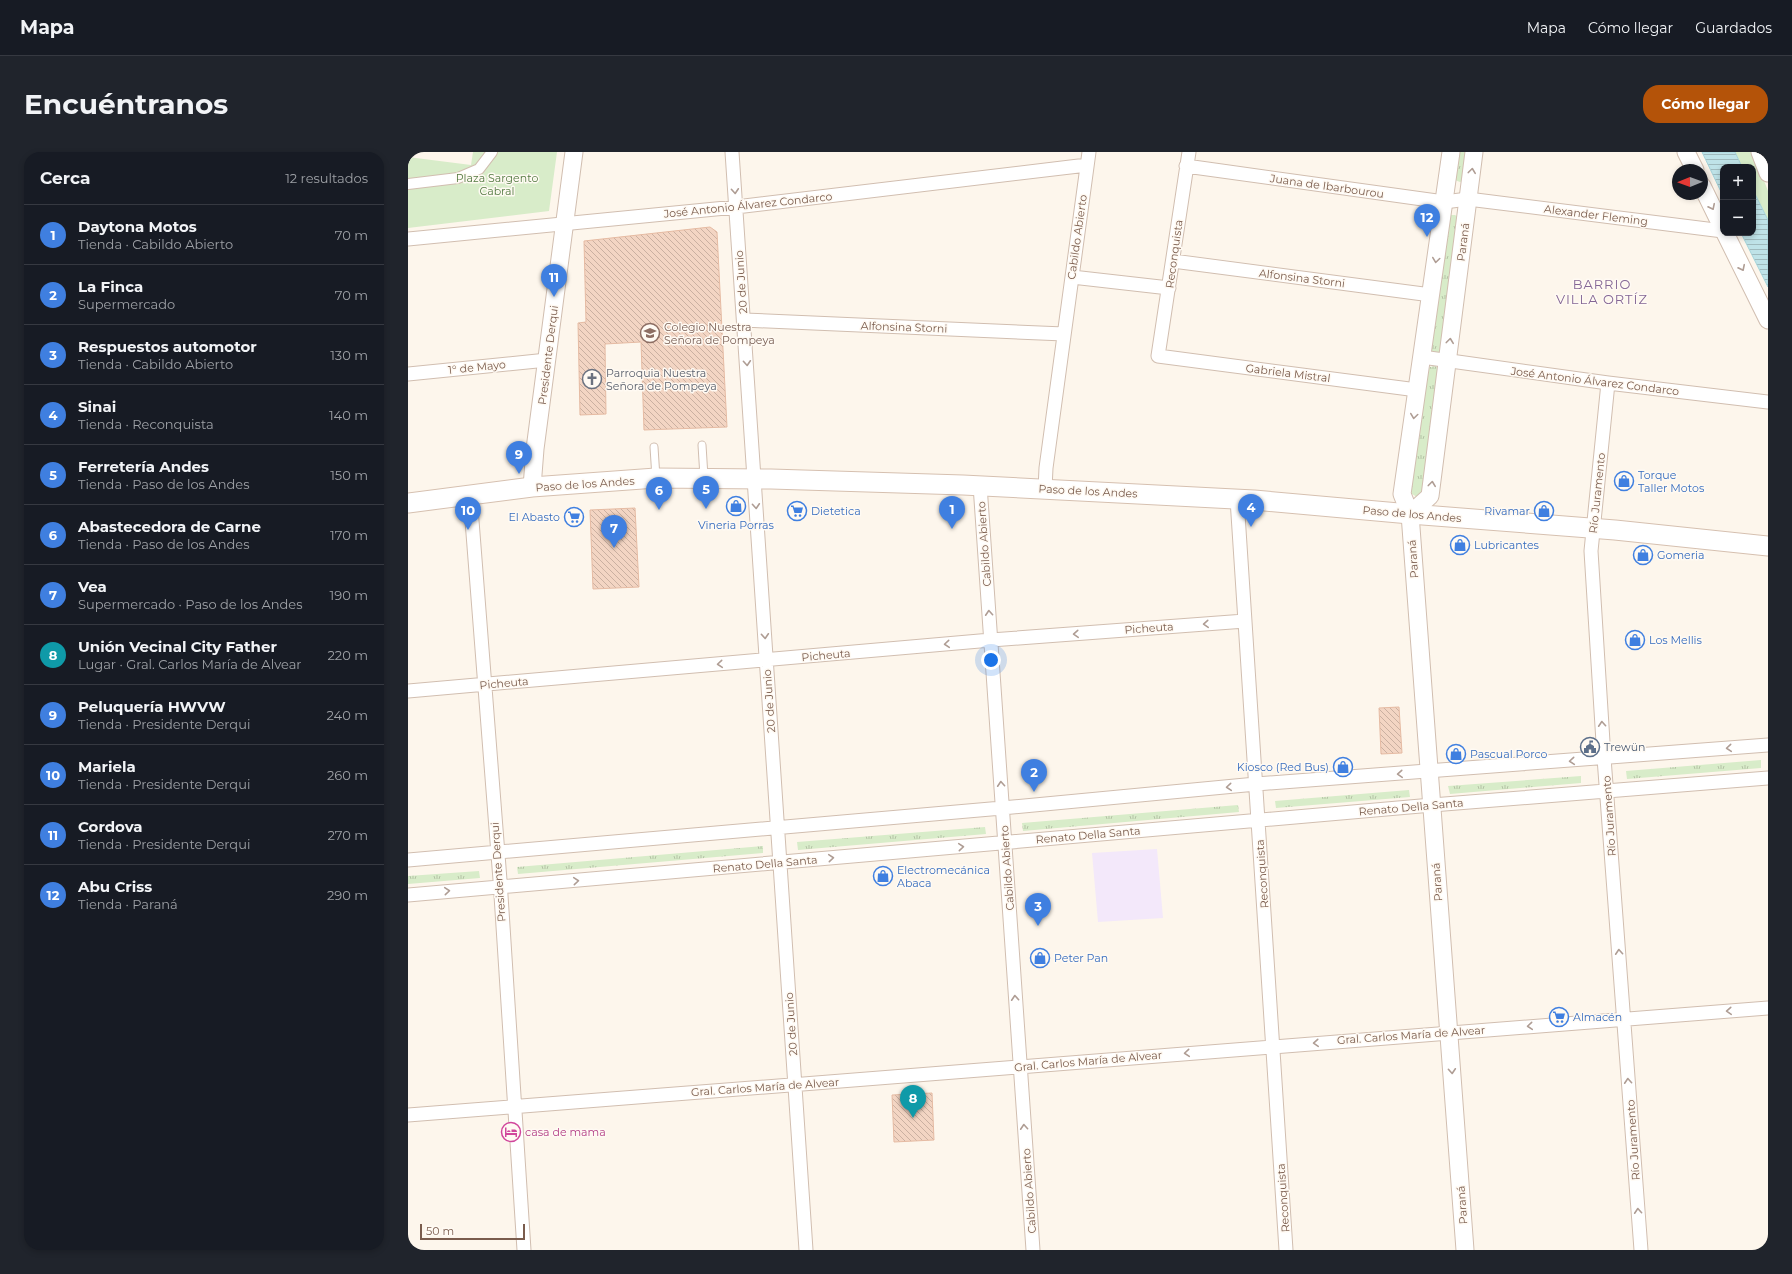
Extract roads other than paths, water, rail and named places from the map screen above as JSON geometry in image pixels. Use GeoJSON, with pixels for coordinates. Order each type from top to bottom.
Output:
{"type":"FeatureCollection","features":[{"type":"Feature","properties":{"kind":"main road","name":"Paso de los Andes"},"geometry":{"type":"LineString","coordinates":[[408,503],[532,488],[656,478],[754,478],[980,485],[1237,499],[1593,528],[1768,546]]}},
{"type":"Feature","properties":{"kind":"street"},"geometry":{"type":"LineString","coordinates":[[408,184],[458,178],[479,169],[492,152]]}},
{"type":"Feature","properties":{"kind":"street","name":"Presidente Derqui"},"geometry":{"type":"LineString","coordinates":[[532,488],[574,152]]}},
{"type":"Feature","properties":{"kind":"street","name":"20 de Junio"},"geometry":{"type":"LineString","coordinates":[[732,152],[806,1250]]}},
{"type":"Feature","properties":{"kind":"street","name":"Cabildo Abierto"},"geometry":{"type":"LineString","coordinates":[[1045,488],[1046,468],[1089,152]]}},
{"type":"Feature","properties":{"kind":"street","name":"Reconquista"},"geometry":{"type":"LineString","coordinates":[[1158,356],[1188,152]]}},
{"type":"Feature","properties":{"kind":"street","name":"Paraná"},"geometry":{"type":"LineString","coordinates":[[1451,152],[1402,494],[1410,514],[1465,1250]]}},
{"type":"Feature","properties":{"kind":"street","name":"Paraná"},"geometry":{"type":"LineString","coordinates":[[1410,514],[1430,496],[1474,152]]}},
{"type":"Feature","properties":{"kind":"street"},"geometry":{"type":"LineString","coordinates":[[1686,152],[1691,164]]}},
{"type":"Feature","properties":{"kind":"street"},"geometry":{"type":"LineString","coordinates":[[1760,152],[1768,173]]}},
{"type":"Feature","properties":{"kind":"street","name":"José Antonio Álvarez Condarco"},"geometry":{"type":"LineString","coordinates":[[408,240],[736,208],[1087,165]]}},
{"type":"Feature","properties":{"kind":"street","name":"Juana de Ibarbourou"},"geometry":{"type":"LineString","coordinates":[[1186,166],[1444,202],[1468,199]]}},
{"type":"Feature","properties":{"kind":"street"},"geometry":{"type":"LineString","coordinates":[[1708,198],[1720,223]]}},
{"type":"Feature","properties":{"kind":"street","name":"Alexander Fleming"},"geometry":{"type":"LineString","coordinates":[[1468,199],[1720,230]]}},
{"type":"Feature","properties":{"kind":"street"},"geometry":{"type":"LineString","coordinates":[[1726,236],[1768,320]]}},
{"type":"Feature","properties":{"kind":"street","name":"Alfonsina Storni"},"geometry":{"type":"LineString","coordinates":[[1173,261],[1431,295]]}},
{"type":"Feature","properties":{"kind":"street"},"geometry":{"type":"LineString","coordinates":[[1072,277],[1169,288]]}},
{"type":"Feature","properties":{"kind":"street","name":"Alfonsina Storni"},"geometry":{"type":"LineString","coordinates":[[744,320],[1064,334]]}},
{"type":"Feature","properties":{"kind":"street","name":"Gabriela Mistral"},"geometry":{"type":"LineString","coordinates":[[1158,356],[1417,390]]}},
{"type":"Feature","properties":{"kind":"street","name":"José Antonio Álvarez Condarco"},"geometry":{"type":"LineString","coordinates":[[1422,357],[1608,383],[1768,402]]}},
{"type":"Feature","properties":{"kind":"street","name":"1° de Mayo"},"geometry":{"type":"LineString","coordinates":[[408,374],[547,360]]}},
{"type":"Feature","properties":{"kind":"street","name":"Río Juramento"},"geometry":{"type":"LineString","coordinates":[[1608,383],[1592,551],[1604,758],[1641,1250]]}},
{"type":"Feature","properties":{"kind":"street","name":"Cabildo Abierto"},"geometry":{"type":"LineString","coordinates":[[980,485],[1033,1250]]}},
{"type":"Feature","properties":{"kind":"street","name":"Presidente Derqui"},"geometry":{"type":"LineString","coordinates":[[470,495],[500,887],[524,1250]]}},
{"type":"Feature","properties":{"kind":"street","name":"Reconquista"},"geometry":{"type":"LineString","coordinates":[[1237,499],[1286,1250]]}},
{"type":"Feature","properties":{"kind":"street","name":"Picheuta"},"geometry":{"type":"LineString","coordinates":[[408,691],[767,661],[991,640],[1245,621]]}},
{"type":"Feature","properties":{"kind":"street"},"geometry":{"type":"LineString","coordinates":[[408,860],[1002,808],[1256,784],[1429,772],[1768,744]]}},
{"type":"Feature","properties":{"kind":"street","name":"Renato Della Santa"},"geometry":{"type":"LineString","coordinates":[[408,895],[1432,805],[1768,778]]}},
{"type":"Feature","properties":{"kind":"street","name":"Gral. Carlos María de Alvear"},"geometry":{"type":"LineString","coordinates":[[408,1115],[1624,1018],[1768,1008]]}},
{"type":"Feature","properties":{"kind":"lane"},"geometry":{"type":"LineString","coordinates":[[702,445],[704,477]]}},
{"type":"Feature","properties":{"kind":"lane"},"geometry":{"type":"LineString","coordinates":[[654,447],[656,478]]}},
{"type":"Feature","properties":{"kind":"water"},"geometry":{"type":"Polygon","coordinates":[[[1702,152],[1735,152],[1741,164],[1720,164],[1720,190],[1702,152]]]}},
{"type":"Feature","properties":{"kind":"water"},"geometry":{"type":"Polygon","coordinates":[[[1756,196],[1768,220],[1768,287],[1742,236],[1756,236],[1756,196]]]}},
{"type":"Feature","properties":{"kind":"place","name":"Abu Criss"},"geometry":{"type":"Point","coordinates":[1427,237]}},
{"type":"Feature","properties":{"kind":"place","name":"Cordova"},"geometry":{"type":"Point","coordinates":[554,297]}},
{"type":"Feature","properties":{"kind":"place","name":"Colegio Nuestra Señora de Pompeya"},"geometry":{"type":"Point","coordinates":[650,333]}},
{"type":"Feature","properties":{"kind":"place","name":"Parroquia Nuestra Señora de Pompeya"},"geometry":{"type":"Point","coordinates":[592,379]}},
{"type":"Feature","properties":{"kind":"place","name":"Peluquería HWVW"},"geometry":{"type":"Point","coordinates":[519,474]}},
{"type":"Feature","properties":{"kind":"place","name":"Torque Taller Motos"},"geometry":{"type":"Point","coordinates":[1624,481]}},
{"type":"Feature","properties":{"kind":"place","name":"Vineria Porras"},"geometry":{"type":"Point","coordinates":[736,506]}},
{"type":"Feature","properties":{"kind":"place","name":"Ferretería Andes"},"geometry":{"type":"Point","coordinates":[706,509]}},
{"type":"Feature","properties":{"kind":"place","name":"Abastecedora de Carne"},"geometry":{"type":"Point","coordinates":[659,510]}},
{"type":"Feature","properties":{"kind":"place","name":"Dietetica"},"geometry":{"type":"Point","coordinates":[797,511]}},
{"type":"Feature","properties":{"kind":"place","name":"Rivamar"},"geometry":{"type":"Point","coordinates":[1544,511]}},
{"type":"Feature","properties":{"kind":"place","name":"El Abasto"},"geometry":{"type":"Point","coordinates":[574,517]}},
{"type":"Feature","properties":{"kind":"place","name":"Sinai"},"geometry":{"type":"Point","coordinates":[1251,527]}},
{"type":"Feature","properties":{"kind":"place","name":"Daytona Motos"},"geometry":{"type":"Point","coordinates":[952,529]}},
{"type":"Feature","properties":{"kind":"place","name":"Mariela"},"geometry":{"type":"Point","coordinates":[468,530]}},
{"type":"Feature","properties":{"kind":"place","name":"Lubricantes"},"geometry":{"type":"Point","coordinates":[1460,545]}},
{"type":"Feature","properties":{"kind":"place","name":"Vea"},"geometry":{"type":"Point","coordinates":[614,548]}},
{"type":"Feature","properties":{"kind":"place","name":"Gomeria"},"geometry":{"type":"Point","coordinates":[1643,555]}},
{"type":"Feature","properties":{"kind":"place","name":"Los Mellis"},"geometry":{"type":"Point","coordinates":[1635,640]}},
{"type":"Feature","properties":{"kind":"place","name":"Trewün"},"geometry":{"type":"Point","coordinates":[1590,747]}},
{"type":"Feature","properties":{"kind":"place","name":"Pascual Porco"},"geometry":{"type":"Point","coordinates":[1456,754]}},
{"type":"Feature","properties":{"kind":"place","name":"Kiosco (Red Bus)"},"geometry":{"type":"Point","coordinates":[1343,767]}},
{"type":"Feature","properties":{"kind":"place","name":"La Finca"},"geometry":{"type":"Point","coordinates":[1034,792]}},
{"type":"Feature","properties":{"kind":"place","name":"Electromecánica Abaca"},"geometry":{"type":"Point","coordinates":[883,876]}},
{"type":"Feature","properties":{"kind":"place","name":"Respuestos automotor"},"geometry":{"type":"Point","coordinates":[1038,926]}},
{"type":"Feature","properties":{"kind":"place","name":"Peter Pan"},"geometry":{"type":"Point","coordinates":[1040,958]}},
{"type":"Feature","properties":{"kind":"place","name":"Almacén"},"geometry":{"type":"Point","coordinates":[1559,1017]}},
{"type":"Feature","properties":{"kind":"place","name":"Unión Vecinal City Father"},"geometry":{"type":"Point","coordinates":[913,1118]}},
{"type":"Feature","properties":{"kind":"place","name":"casa de mama"},"geometry":{"type":"Point","coordinates":[511,1132]}},
{"type":"Feature","properties":{"kind":"district","name":"BARRIO VILLA ORTÍZ"},"geometry":{"type":"Point","coordinates":[1602,292]}},
{"type":"Feature","properties":{"kind":"park label","name":"Plaza Sargento Cabral"},"geometry":{"type":"Point","coordinates":[497,184]}}]}
